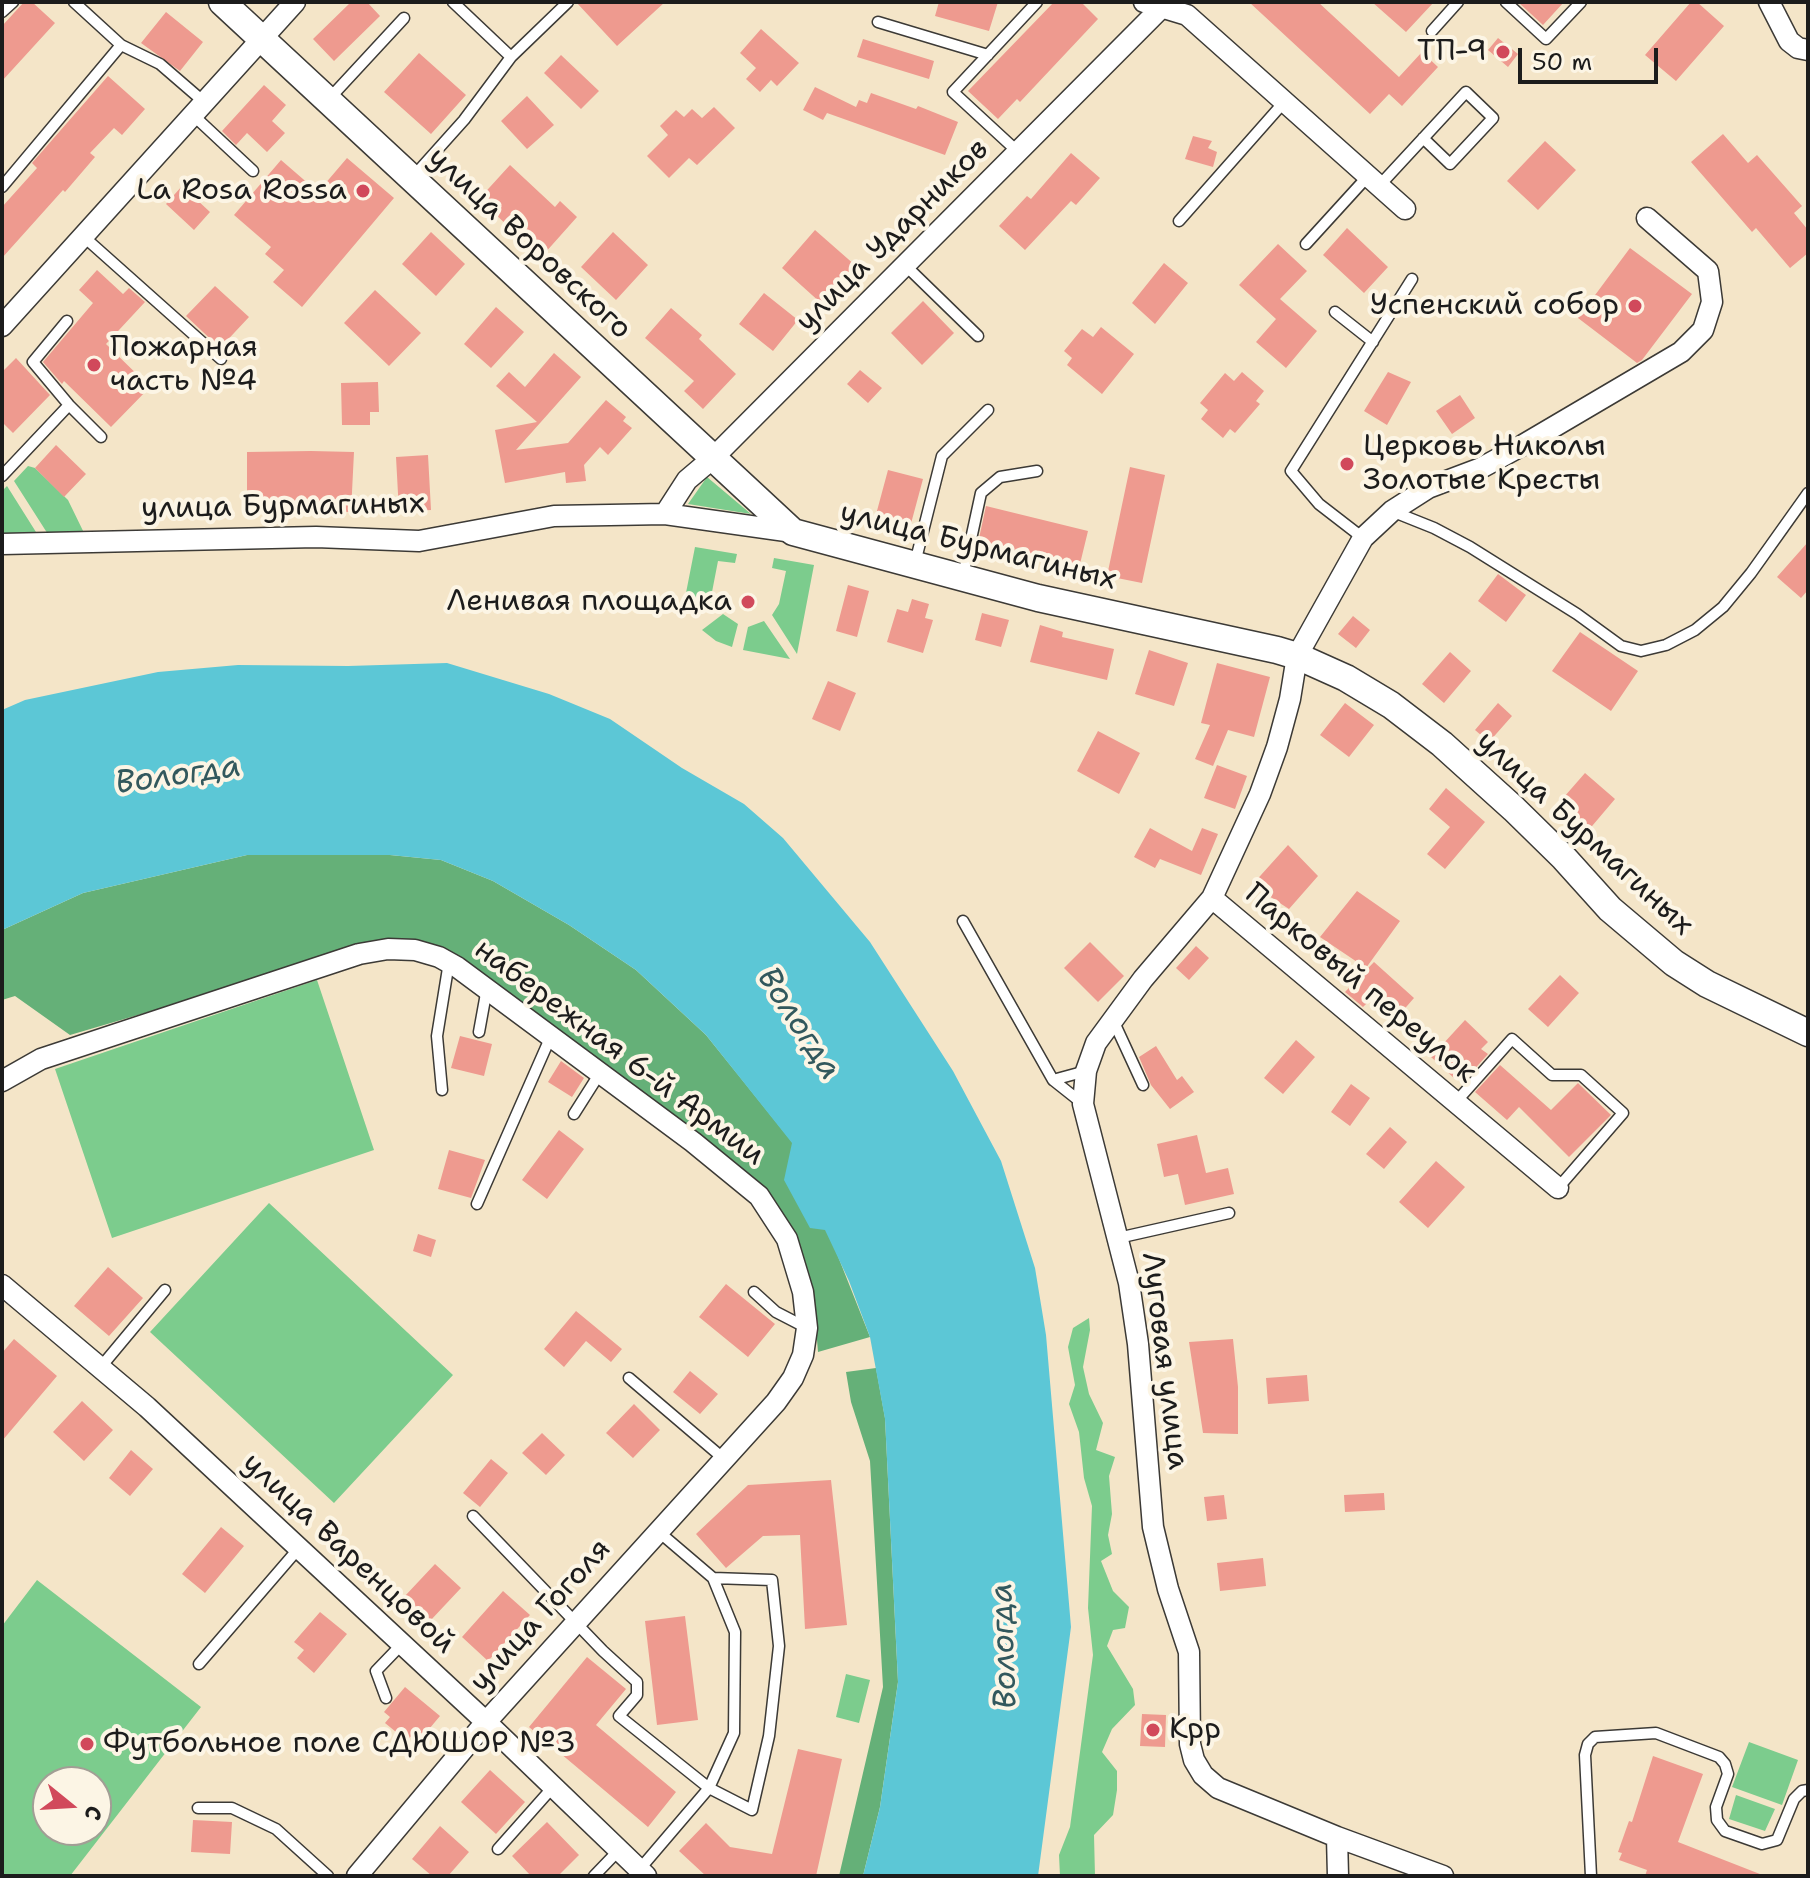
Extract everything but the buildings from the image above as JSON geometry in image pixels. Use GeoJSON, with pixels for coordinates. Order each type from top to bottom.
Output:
{"type":"FeatureCollection","features":[{"type":"Feature","properties":{"kind":"street","name":"улица Воровского"},"geometry":{"type":"LineString","coordinates":[[222,2],[793,532]]}},
{"type":"Feature","properties":{"kind":"street"},"geometry":{"type":"LineString","coordinates":[[2,324],[295,2]]}},
{"type":"Feature","properties":{"kind":"street"},"geometry":{"type":"LineString","coordinates":[[1769,2],[1789,41],[1808,52]]}},
{"type":"Feature","properties":{"kind":"street"},"geometry":{"type":"LineString","coordinates":[[1157,4],[1187,15],[1405,209]]}},
{"type":"Feature","properties":{"kind":"street","name":"улица Ударников"},"geometry":{"type":"LineString","coordinates":[[665,514],[687,480],[713,458],[1018,152],[1157,4]]}},
{"type":"Feature","properties":{"kind":"street","name":"Парковый переулок"},"geometry":{"type":"LineString","coordinates":[[1558,1188],[1212,898],[1260,794],[1277,747],[1297,656],[1363,538],[1392,511],[1428,488],[1481,468],[1523,445],[1681,352],[1703,330],[1712,302],[1708,271],[1647,218]]}},
{"type":"Feature","properties":{"kind":"street","name":"улица Бурмагиных"},"geometry":{"type":"LineString","coordinates":[[2,544],[316,537],[419,541],[554,516],[665,514],[793,532],[1038,598],[1297,656],[1346,678],[1391,705],[1442,744],[1534,828],[1610,909],[1674,963],[1707,984],[1808,1033]]}},
{"type":"Feature","properties":{"kind":"street","name":"Луговая улица"},"geometry":{"type":"LineString","coordinates":[[1212,898],[1112,1019],[1096,1043],[1086,1071],[1083,1104],[1129,1283],[1138,1344],[1153,1527],[1168,1589],[1189,1652],[1190,1744],[1194,1760],[1203,1775],[1218,1788],[1337,1837]]}},
{"type":"Feature","properties":{"kind":"street","name":"набережная 6-й Армии"},"geometry":{"type":"LineString","coordinates":[[2,1081],[41,1059],[359,954],[388,949],[415,950],[449,962],[693,1142],[759,1196],[787,1239],[803,1292],[807,1328],[793,1378],[776,1402]]}},
{"type":"Feature","properties":{"kind":"street","name":"улица Варенцовой"},"geometry":{"type":"LineString","coordinates":[[2,1285],[147,1407],[486,1722],[642,1873]]}},
{"type":"Feature","properties":{"kind":"street","name":"улица Гоголя"},"geometry":{"type":"LineString","coordinates":[[357,1876],[486,1722],[776,1402]]}},
{"type":"Feature","properties":{"kind":"street"},"geometry":{"type":"LineString","coordinates":[[1338,1876],[1337,1837],[1443,1876]]}},
{"type":"Feature","properties":{"kind":"lane"},"geometry":{"type":"LineString","coordinates":[[2,12],[13,2]]}},
{"type":"Feature","properties":{"kind":"lane"},"geometry":{"type":"LineString","coordinates":[[74,2],[121,45],[160,64],[253,171]]}},
{"type":"Feature","properties":{"kind":"lane"},"geometry":{"type":"LineString","coordinates":[[453,2],[511,57]]}},
{"type":"Feature","properties":{"kind":"lane"},"geometry":{"type":"LineString","coordinates":[[411,179],[464,120],[511,57],[568,2]]}},
{"type":"Feature","properties":{"kind":"lane"},"geometry":{"type":"LineString","coordinates":[[1018,152],[953,92],[1037,2]]}},
{"type":"Feature","properties":{"kind":"lane"},"geometry":{"type":"LineString","coordinates":[[1432,31],[1458,2]]}},
{"type":"Feature","properties":{"kind":"lane"},"geometry":{"type":"LineString","coordinates":[[1506,2],[1546,39],[1581,2]]}},
{"type":"Feature","properties":{"kind":"lane"},"geometry":{"type":"LineString","coordinates":[[328,101],[404,18]]}},
{"type":"Feature","properties":{"kind":"lane"},"geometry":{"type":"LineString","coordinates":[[878,22],[988,55]]}},
{"type":"Feature","properties":{"kind":"lane"},"geometry":{"type":"LineString","coordinates":[[2,187],[121,45]]}},
{"type":"Feature","properties":{"kind":"lane"},"geometry":{"type":"LineString","coordinates":[[1306,244],[1423,138],[1466,92],[1493,118],[1450,164],[1423,138]]}},
{"type":"Feature","properties":{"kind":"lane"},"geometry":{"type":"LineString","coordinates":[[1179,221],[1285,101]]}},
{"type":"Feature","properties":{"kind":"lane"},"geometry":{"type":"LineString","coordinates":[[83,236],[221,359]]}},
{"type":"Feature","properties":{"kind":"lane"},"geometry":{"type":"LineString","coordinates":[[905,265],[978,336]]}},
{"type":"Feature","properties":{"kind":"lane"},"geometry":{"type":"LineString","coordinates":[[1363,538],[1319,504],[1291,471],[1412,279]]}},
{"type":"Feature","properties":{"kind":"lane"},"geometry":{"type":"LineString","coordinates":[[1335,312],[1373,342]]}},
{"type":"Feature","properties":{"kind":"lane"},"geometry":{"type":"LineString","coordinates":[[67,321],[33,362],[101,437]]}},
{"type":"Feature","properties":{"kind":"lane"},"geometry":{"type":"LineString","coordinates":[[2,476],[69,405]]}},
{"type":"Feature","properties":{"kind":"lane"},"geometry":{"type":"LineString","coordinates":[[914,565],[942,456],[988,410]]}},
{"type":"Feature","properties":{"kind":"lane"},"geometry":{"type":"LineString","coordinates":[[963,578],[981,493],[1000,477],[1037,471]]}},
{"type":"Feature","properties":{"kind":"lane"},"geometry":{"type":"LineString","coordinates":[[1392,511],[1470,547],[1577,614],[1621,646],[1641,651],[1666,645],[1695,630],[1723,607],[1807,495]]}},
{"type":"Feature","properties":{"kind":"lane"},"geometry":{"type":"LineString","coordinates":[[963,921],[1053,1080],[1083,1104]]}},
{"type":"Feature","properties":{"kind":"lane"},"geometry":{"type":"LineString","coordinates":[[442,1090],[437,1036],[449,962]]}},
{"type":"Feature","properties":{"kind":"lane"},"geometry":{"type":"LineString","coordinates":[[479,1032],[487,988]]}},
{"type":"Feature","properties":{"kind":"lane"},"geometry":{"type":"LineString","coordinates":[[1112,1019],[1143,1085]]}},
{"type":"Feature","properties":{"kind":"lane"},"geometry":{"type":"LineString","coordinates":[[477,1204],[551,1036]]}},
{"type":"Feature","properties":{"kind":"lane"},"geometry":{"type":"LineString","coordinates":[[1455,1103],[1512,1039],[1552,1075],[1581,1075],[1623,1113],[1558,1188]]}},
{"type":"Feature","properties":{"kind":"lane"},"geometry":{"type":"LineString","coordinates":[[1053,1080],[1086,1071]]}},
{"type":"Feature","properties":{"kind":"lane"},"geometry":{"type":"LineString","coordinates":[[574,1114],[600,1073]]}},
{"type":"Feature","properties":{"kind":"lane"},"geometry":{"type":"LineString","coordinates":[[1118,1238],[1229,1213]]}},
{"type":"Feature","properties":{"kind":"lane"},"geometry":{"type":"LineString","coordinates":[[100,1368],[165,1290]]}},
{"type":"Feature","properties":{"kind":"lane"},"geometry":{"type":"LineString","coordinates":[[754,1292],[776,1312],[807,1328]]}},
{"type":"Feature","properties":{"kind":"lane"},"geometry":{"type":"LineString","coordinates":[[629,1378],[724,1459]]}},
{"type":"Feature","properties":{"kind":"lane"},"geometry":{"type":"LineString","coordinates":[[473,1516],[637,1682],[637,1695],[619,1716],[709,1788],[752,1810],[769,1736],[779,1646],[772,1580],[713,1578]]}},
{"type":"Feature","properties":{"kind":"lane"},"geometry":{"type":"LineString","coordinates":[[642,1873],[709,1788],[734,1733],[735,1632],[713,1578],[659,1532]]}},
{"type":"Feature","properties":{"kind":"lane"},"geometry":{"type":"LineString","coordinates":[[199,1664],[299,1548]]}},
{"type":"Feature","properties":{"kind":"lane"},"geometry":{"type":"LineString","coordinates":[[386,1698],[376,1671],[402,1644]]}},
{"type":"Feature","properties":{"kind":"lane"},"geometry":{"type":"LineString","coordinates":[[1591,1876],[1585,1755],[1588,1744],[1595,1737],[1656,1733],[1719,1757],[1728,1774],[1716,1807],[1717,1820],[1725,1831],[1762,1844],[1777,1840],[1794,1799],[1802,1791],[1808,1790]]}},
{"type":"Feature","properties":{"kind":"lane"},"geometry":{"type":"LineString","coordinates":[[498,1849],[553,1787]]}},
{"type":"Feature","properties":{"kind":"lane"},"geometry":{"type":"LineString","coordinates":[[198,1808],[232,1808],[276,1829],[328,1876]]}},
{"type":"Feature","properties":{"kind":"lane"},"geometry":{"type":"LineString","coordinates":[[594,1876],[619,1850]]}},
{"type":"Feature","properties":{"kind":"green space"},"geometry":{"type":"Polygon","coordinates":[[[28,466],[35,468],[68,500],[86,537],[51,539],[14,481],[28,466]]]}},
{"type":"Feature","properties":{"kind":"green space"},"geometry":{"type":"Polygon","coordinates":[[[707,477],[751,514],[688,504],[707,477]]]}},
{"type":"Feature","properties":{"kind":"green space"},"geometry":{"type":"Polygon","coordinates":[[[7,486],[41,540],[2,540],[2,491],[7,486]]]}},
{"type":"Feature","properties":{"kind":"green space"},"geometry":{"type":"Polygon","coordinates":[[[695,547],[737,554],[735,563],[718,561],[712,592],[716,603],[694,618],[685,598],[695,547]]]}},
{"type":"Feature","properties":{"kind":"green space"},"geometry":{"type":"Polygon","coordinates":[[[774,558],[814,565],[797,654],[772,615],[779,604],[786,571],[772,568],[774,558]]]}},
{"type":"Feature","properties":{"kind":"green space"},"geometry":{"type":"Polygon","coordinates":[[[723,614],[738,624],[732,647],[716,641],[702,630],[723,614]]]}},
{"type":"Feature","properties":{"kind":"green space"},"geometry":{"type":"Polygon","coordinates":[[[764,621],[790,659],[743,650],[748,627],[764,621]]]}},
{"type":"Feature","properties":{"kind":"green space"},"geometry":{"type":"Polygon","coordinates":[[[247,855],[390,855],[441,860],[493,881],[569,925],[636,970],[706,1035],[793,1143],[870,1337],[818,1352],[814,1305],[805,1270],[698,1136],[464,959],[441,947],[233,987],[70,1035],[15,996],[2,1000],[2,930],[83,893],[247,855]]]}},
{"type":"Feature","properties":{"kind":"green space"},"geometry":{"type":"Polygon","coordinates":[[[317,980],[374,1150],[112,1238],[55,1069],[317,980]]]}},
{"type":"Feature","properties":{"kind":"green space"},"geometry":{"type":"Polygon","coordinates":[[[269,1203],[453,1375],[334,1503],[150,1332],[269,1203]]]}},
{"type":"Feature","properties":{"kind":"green space"},"geometry":{"type":"Polygon","coordinates":[[[1089,1318],[1090,1330],[1083,1367],[1089,1394],[1103,1423],[1096,1450],[1115,1457],[1109,1476],[1112,1514],[1108,1535],[1112,1554],[1101,1561],[1113,1591],[1129,1607],[1125,1628],[1113,1630],[1107,1646],[1133,1689],[1135,1705],[1112,1729],[1102,1752],[1117,1771],[1117,1790],[1113,1815],[1094,1835],[1095,1876],[1060,1876],[1059,1855],[1070,1827],[1093,1655],[1088,1608],[1092,1506],[1084,1478],[1079,1432],[1069,1404],[1075,1385],[1068,1347],[1073,1328],[1089,1318]]]}},
{"type":"Feature","properties":{"kind":"green space"},"geometry":{"type":"Polygon","coordinates":[[[876,1368],[885,1418],[898,1682],[880,1807],[863,1876],[839,1876],[883,1687],[870,1461],[851,1402],[846,1372],[876,1368]]]}},
{"type":"Feature","properties":{"kind":"green space","name":"Футбольное поле СДЮШОР №3"},"geometry":{"type":"Polygon","coordinates":[[[37,1580],[201,1707],[112,1822],[112,1766],[32,1766],[32,1846],[93,1846],[70,1876],[2,1876],[2,1626],[37,1580]]]}},
{"type":"Feature","properties":{"kind":"green space"},"geometry":{"type":"Polygon","coordinates":[[[846,1674],[870,1680],[859,1723],[836,1717],[846,1674]]]}},
{"type":"Feature","properties":{"kind":"green space"},"geometry":{"type":"Polygon","coordinates":[[[1749,1742],[1798,1760],[1782,1805],[1732,1787],[1749,1742]]]}},
{"type":"Feature","properties":{"kind":"green space"},"geometry":{"type":"Polygon","coordinates":[[[1736,1795],[1775,1809],[1765,1831],[1729,1819],[1736,1795]]]}},
{"type":"Feature","properties":{"kind":"water","name":"Вологда"},"geometry":{"type":"Polygon","coordinates":[[[447,663],[549,694],[610,719],[682,768],[744,804],[783,838],[870,942],[953,1071],[1001,1161],[1035,1268],[1046,1335],[1071,1627],[1038,1876],[863,1876],[880,1807],[898,1682],[885,1419],[870,1337],[825,1230],[810,1228],[784,1180],[792,1143],[706,1035],[636,970],[569,925],[493,881],[441,860],[390,855],[247,855],[83,893],[2,930],[2,710],[25,700],[158,672],[238,665],[447,663]]]}},
{"type":"Feature","properties":{"kind":"place","name":"ТП-9"},"geometry":{"type":"Point","coordinates":[1503,52]}},
{"type":"Feature","properties":{"kind":"place","name":"La Rosa Rossa"},"geometry":{"type":"Point","coordinates":[363,191]}},
{"type":"Feature","properties":{"kind":"place","name":"Успенский собор"},"geometry":{"type":"Point","coordinates":[1635,306]}},
{"type":"Feature","properties":{"kind":"place","name":"Пожарная часть №4"},"geometry":{"type":"Point","coordinates":[94,365]}},
{"type":"Feature","properties":{"kind":"place","name":"Церковь Николы Золотые Кресты"},"geometry":{"type":"Point","coordinates":[1347,464]}},
{"type":"Feature","properties":{"kind":"place","name":"Ленивая площадка"},"geometry":{"type":"Point","coordinates":[748,602]}},
{"type":"Feature","properties":{"kind":"place","name":"Kpp"},"geometry":{"type":"Point","coordinates":[1153,1730]}},
{"type":"Feature","properties":{"kind":"place","name":"Футбольное поле СДЮШОР №3"},"geometry":{"type":"Point","coordinates":[87,1744]}}]}
